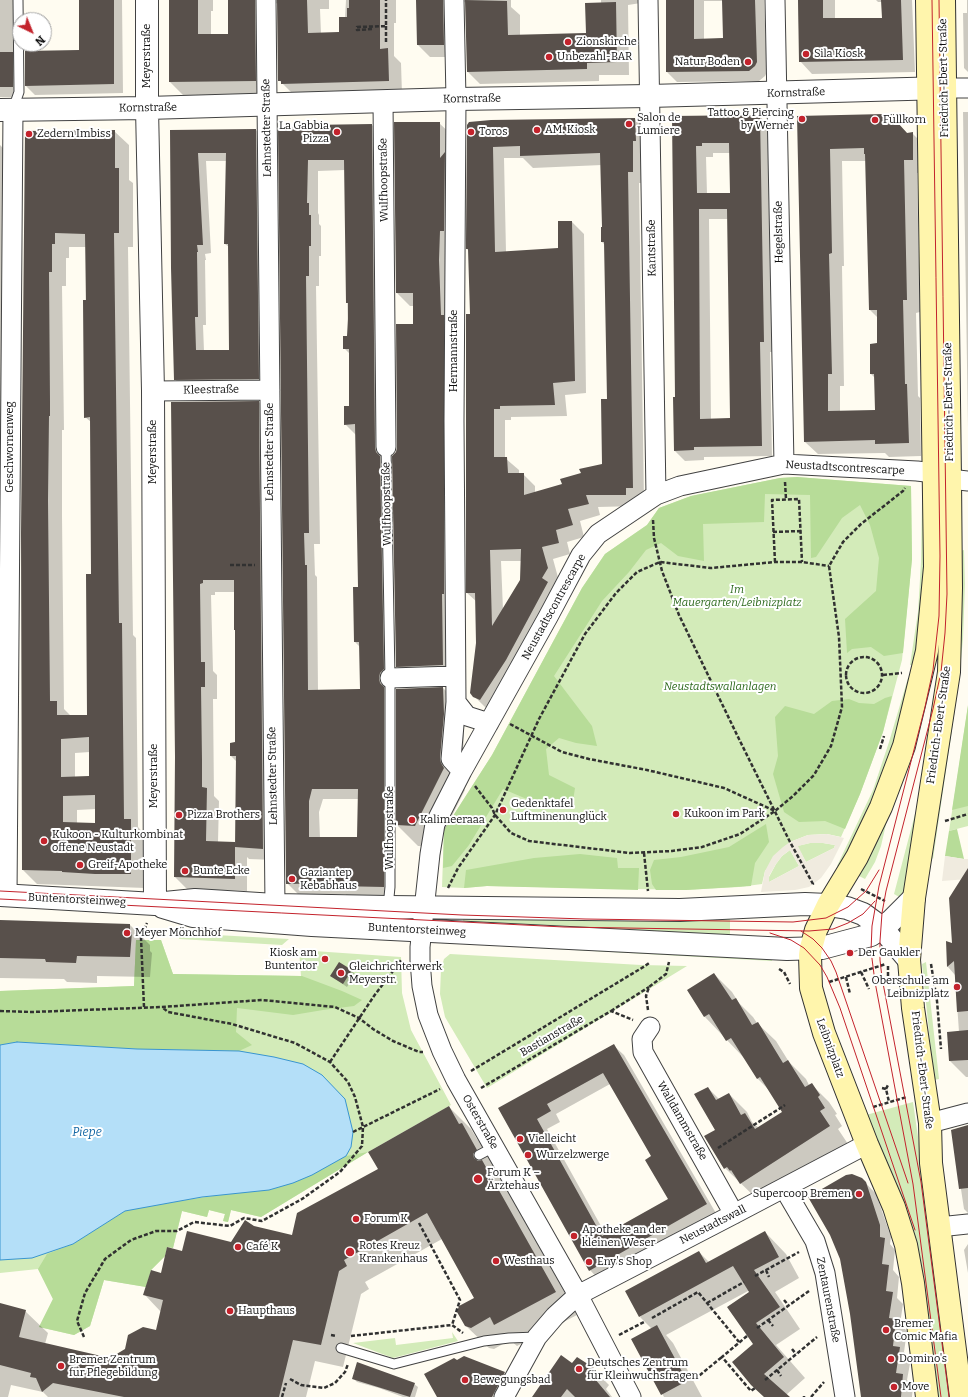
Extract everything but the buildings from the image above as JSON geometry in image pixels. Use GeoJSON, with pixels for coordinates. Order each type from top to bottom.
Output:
{"type":"FeatureCollection","features":[{"type":"Feature","properties":{"kind":"main road","name":"Friedrich-Ebert-Straße"},"geometry":{"type":"LineString","coordinates":[[927,0],[937,88]]}},
{"type":"Feature","properties":{"kind":"main road","name":"Friedrich-Ebert-Straße"},"geometry":{"type":"LineString","coordinates":[[944,0],[937,88],[942,476],[951,588],[948,684],[909,904],[908,957],[913,1008],[930,1123],[931,1162],[961,1397]]}},
{"type":"Feature","properties":{"kind":"main road","name":"Friedrich-Ebert-Straße"},"geometry":{"type":"LineString","coordinates":[[828,905],[857,857],[884,800],[904,746],[923,670],[929,636],[942,476]]}},
{"type":"Feature","properties":{"kind":"main road","name":"Leibnizplatz"},"geometry":{"type":"LineString","coordinates":[[828,905],[816,930],[811,948],[810,988],[824,1033],[867,1144]]}},
{"type":"Feature","properties":{"kind":"main road"},"geometry":{"type":"LineString","coordinates":[[867,1144],[894,1207],[906,1245],[913,1283],[927,1397]]}},
{"type":"Feature","properties":{"kind":"street","name":"Meyerstraße"},"geometry":{"type":"LineString","coordinates":[[147,0],[147,108],[152,391],[155,904]]}},
{"type":"Feature","properties":{"kind":"street","name":"Lehnstedter Straße"},"geometry":{"type":"LineString","coordinates":[[266,0],[275,905]]}},
{"type":"Feature","properties":{"kind":"street","name":"Hermannstraße"},"geometry":{"type":"LineString","coordinates":[[454,0],[456,99],[454,421],[456,702],[451,759],[462,771]]}},
{"type":"Feature","properties":{"kind":"street","name":"Kantstraße"},"geometry":{"type":"LineString","coordinates":[[648,0],[656,495]]}},
{"type":"Feature","properties":{"kind":"street","name":"Hegelstraße"},"geometry":{"type":"LineString","coordinates":[[775,0],[784,464]]}},
{"type":"Feature","properties":{"kind":"street","name":"Kornstraße"},"geometry":{"type":"LineString","coordinates":[[6,110],[147,108],[937,88]]}},
{"type":"Feature","properties":{"kind":"street"},"geometry":{"type":"LineString","coordinates":[[937,88],[968,88]]}},
{"type":"Feature","properties":{"kind":"street","name":"Wulfhoopstraße"},"geometry":{"type":"LineString","coordinates":[[383,101],[386,447]]}},
{"type":"Feature","properties":{"kind":"street","name":"Geschwornenweg"},"geometry":{"type":"LineString","coordinates":[[3,896],[6,110]]}},
{"type":"Feature","properties":{"kind":"street","name":"Kleestraße"},"geometry":{"type":"LineString","coordinates":[[152,391],[270,390]]}},
{"type":"Feature","properties":{"kind":"street","name":"Neustadtscontrescarpe"},"geometry":{"type":"LineString","coordinates":[[423,918],[435,824],[462,771],[581,555],[598,534],[656,495],[680,486],[784,464],[942,476]]}},
{"type":"Feature","properties":{"kind":"street"},"geometry":{"type":"LineString","coordinates":[[390,678],[455,676]]}},
{"type":"Feature","properties":{"kind":"street"},"geometry":{"type":"LineString","coordinates":[[456,702],[466,716],[491,719]]}},
{"type":"Feature","properties":{"kind":"street","name":"Buntentorsteinweg"},"geometry":{"type":"LineString","coordinates":[[3,896],[155,904],[195,900],[275,905],[388,907],[423,918],[675,952]]}},
{"type":"Feature","properties":{"kind":"street","name":"Buntentorsteinweg"},"geometry":{"type":"LineString","coordinates":[[155,904],[193,916],[423,918],[680,910],[805,904],[828,905]]}},
{"type":"Feature","properties":{"kind":"street"},"geometry":{"type":"LineString","coordinates":[[675,952],[822,948],[871,935],[882,928],[909,904]]}},
{"type":"Feature","properties":{"kind":"street"},"geometry":{"type":"LineString","coordinates":[[828,905],[847,908],[864,914],[882,928],[908,957]]}},
{"type":"Feature","properties":{"kind":"street","name":"Osterstraße"},"geometry":{"type":"LineString","coordinates":[[423,918],[420,960],[422,986],[428,1015],[442,1051],[467,1100],[487,1151],[578,1295],[631,1397]]}},
{"type":"Feature","properties":{"kind":"street","name":"Walldammstraße"},"geometry":{"type":"LineString","coordinates":[[650,1027],[642,1039],[643,1052],[734,1214]]}},
{"type":"Feature","properties":{"kind":"street"},"geometry":{"type":"LineString","coordinates":[[930,1123],[968,1113]]}},
{"type":"Feature","properties":{"kind":"street","name":"Neustadtswall"},"geometry":{"type":"LineString","coordinates":[[504,1397],[537,1337],[555,1316],[578,1295],[867,1144]]}},
{"type":"Feature","properties":{"kind":"street","name":"Zentaurenstraße"},"geometry":{"type":"LineString","coordinates":[[784,1188],[816,1243],[826,1279],[845,1397]]}},
{"type":"Feature","properties":{"kind":"street"},"geometry":{"type":"LineString","coordinates":[[939,1227],[968,1224]]}},
{"type":"Feature","properties":{"kind":"lane","name":"Geschwornenweg"},"geometry":{"type":"LineString","coordinates":[[6,110],[19,92],[18,0]]}},
{"type":"Feature","properties":{"kind":"lane","name":"Wulfhoopstraße"},"geometry":{"type":"LineString","coordinates":[[386,447],[390,678],[390,887],[388,907]]}},
{"type":"Feature","properties":{"kind":"lane"},"geometry":{"type":"LineString","coordinates":[[341,1348],[394,1364],[476,1342],[510,1338],[537,1337]]}},
{"type":"Feature","properties":{"kind":"path"},"geometry":{"type":"LineString","coordinates":[[386,0],[386,44]]}},
{"type":"Feature","properties":{"kind":"path"},"geometry":{"type":"LineString","coordinates":[[372,29],[358,30],[357,26],[386,26]]}},
{"type":"Feature","properties":{"kind":"path"},"geometry":{"type":"LineString","coordinates":[[462,771],[492,808],[495,815],[511,833],[529,842],[630,853],[702,847],[740,834],[775,811],[793,796],[814,775],[831,746],[842,708],[839,637],[829,566],[843,542],[861,524],[903,491],[942,476]]}},
{"type":"Feature","properties":{"kind":"path"},"geometry":{"type":"LineString","coordinates":[[785,490],[786,499]]}},
{"type":"Feature","properties":{"kind":"path"},"geometry":{"type":"LineString","coordinates":[[656,495],[652,519],[654,538],[660,562],[679,615],[775,811],[813,884],[817,881]]}},
{"type":"Feature","properties":{"kind":"path"},"geometry":{"type":"LineString","coordinates":[[775,562],[772,500],[799,498],[802,562]]}},
{"type":"Feature","properties":{"kind":"path"},"geometry":{"type":"LineString","coordinates":[[774,532],[801,531]]}},
{"type":"Feature","properties":{"kind":"path"},"geometry":{"type":"LineString","coordinates":[[446,894],[458,868],[495,815],[538,719],[585,634],[616,593],[637,572],[660,562],[711,568],[775,562],[802,562],[829,566]]}},
{"type":"Feature","properties":{"kind":"path"},"geometry":{"type":"LineString","coordinates":[[230,565],[258,565]]}},
{"type":"Feature","properties":{"kind":"path"},"geometry":{"type":"LineString","coordinates":[[864,656],[873,658],[880,665],[883,675],[880,684],[874,691],[864,693],[855,691],[848,684],[845,674],[848,666],[854,659],[864,656]]}},
{"type":"Feature","properties":{"kind":"path"},"geometry":{"type":"LineString","coordinates":[[841,673],[845,674]]}},
{"type":"Feature","properties":{"kind":"path"},"geometry":{"type":"LineString","coordinates":[[902,680],[904,673]]}},
{"type":"Feature","properties":{"kind":"path"},"geometry":{"type":"LineString","coordinates":[[491,719],[531,736],[562,752],[724,788],[775,811]]}},
{"type":"Feature","properties":{"kind":"path"},"geometry":{"type":"LineString","coordinates":[[879,751],[884,736]]}},
{"type":"Feature","properties":{"kind":"path"},"geometry":{"type":"LineString","coordinates":[[942,822],[968,814]]}},
{"type":"Feature","properties":{"kind":"path"},"geometry":{"type":"LineString","coordinates":[[644,852],[648,894]]}},
{"type":"Feature","properties":{"kind":"path"},"geometry":{"type":"LineString","coordinates":[[843,880],[909,904]]}},
{"type":"Feature","properties":{"kind":"path"},"geometry":{"type":"LineString","coordinates":[[144,1007],[141,938],[155,904]]}},
{"type":"Feature","properties":{"kind":"path","name":"Bastianstraße"},"geometry":{"type":"LineString","coordinates":[[467,1100],[485,1085],[649,987],[666,974],[675,952]]}},
{"type":"Feature","properties":{"kind":"path"},"geometry":{"type":"LineString","coordinates":[[330,1062],[359,1018],[403,957]]}},
{"type":"Feature","properties":{"kind":"path"},"geometry":{"type":"LineString","coordinates":[[810,988],[908,957]]}},
{"type":"Feature","properties":{"kind":"path"},"geometry":{"type":"LineString","coordinates":[[888,982],[908,957]]}},
{"type":"Feature","properties":{"kind":"path"},"geometry":{"type":"LineString","coordinates":[[908,957],[937,1001],[941,1054]]}},
{"type":"Feature","properties":{"kind":"path"},"geometry":{"type":"LineString","coordinates":[[456,1080],[645,966],[652,960]]}},
{"type":"Feature","properties":{"kind":"path"},"geometry":{"type":"LineString","coordinates":[[861,972],[869,989]]}},
{"type":"Feature","properties":{"kind":"path"},"geometry":{"type":"LineString","coordinates":[[846,977],[850,994]]}},
{"type":"Feature","properties":{"kind":"path"},"geometry":{"type":"LineString","coordinates":[[611,1011],[650,1027],[646,996],[649,987]]}},
{"type":"Feature","properties":{"kind":"path"},"geometry":{"type":"LineString","coordinates":[[0,1011],[32,1012],[162,1007],[262,1000],[335,1006],[359,1018],[373,1029],[393,1041],[419,1052],[442,1051]]}},
{"type":"Feature","properties":{"kind":"path"},"geometry":{"type":"LineString","coordinates":[[84,1337],[77,1321],[85,1293],[105,1259],[130,1240],[156,1231],[177,1230],[194,1222],[230,1226],[244,1218],[262,1221],[302,1199],[340,1172],[362,1146],[364,1127],[355,1097],[348,1082],[330,1062],[295,1043],[232,1024],[168,1012],[162,1007]]}},
{"type":"Feature","properties":{"kind":"path"},"geometry":{"type":"LineString","coordinates":[[886,1090],[888,1086]]}},
{"type":"Feature","properties":{"kind":"path"},"geometry":{"type":"LineString","coordinates":[[882,1088],[886,1090],[890,1102]]}},
{"type":"Feature","properties":{"kind":"path"},"geometry":{"type":"LineString","coordinates":[[855,1112],[925,1091]]}},
{"type":"Feature","properties":{"kind":"path"},"geometry":{"type":"LineString","coordinates":[[353,1132],[427,1096]]}},
{"type":"Feature","properties":{"kind":"path"},"geometry":{"type":"LineString","coordinates":[[703,1158],[785,1105]]}},
{"type":"Feature","properties":{"kind":"path"},"geometry":{"type":"LineString","coordinates":[[419,1223],[460,1300],[452,1325]]}},
{"type":"Feature","properties":{"kind":"path"},"geometry":{"type":"LineString","coordinates":[[756,1276],[816,1243]]}},
{"type":"Feature","properties":{"kind":"path"},"geometry":{"type":"LineString","coordinates":[[766,1270],[769,1277]]}},
{"type":"Feature","properties":{"kind":"path"},"geometry":{"type":"LineString","coordinates":[[757,1328],[826,1279]]}},
{"type":"Feature","properties":{"kind":"path"},"geometry":{"type":"LineString","coordinates":[[707,1303],[744,1282]]}},
{"type":"Feature","properties":{"kind":"path"},"geometry":{"type":"LineString","coordinates":[[652,1318],[698,1292],[740,1342]]}},
{"type":"Feature","properties":{"kind":"path"},"geometry":{"type":"LineString","coordinates":[[784,1300],[788,1306]]}},
{"type":"Feature","properties":{"kind":"path"},"geometry":{"type":"LineString","coordinates":[[768,1320],[773,1326]]}},
{"type":"Feature","properties":{"kind":"path"},"geometry":{"type":"LineString","coordinates":[[604,1344],[644,1322]]}},
{"type":"Feature","properties":{"kind":"path"},"geometry":{"type":"LineString","coordinates":[[765,1380],[833,1323]]}},
{"type":"Feature","properties":{"kind":"path"},"geometry":{"type":"LineString","coordinates":[[350,1336],[452,1325],[476,1342]]}},
{"type":"Feature","properties":{"kind":"path"},"geometry":{"type":"LineString","coordinates":[[330,1335],[337,1336]]}},
{"type":"Feature","properties":{"kind":"path"},"geometry":{"type":"LineString","coordinates":[[695,1380],[747,1336]]}},
{"type":"Feature","properties":{"kind":"path"},"geometry":{"type":"LineString","coordinates":[[792,1349],[796,1354]]}},
{"type":"Feature","properties":{"kind":"path"},"geometry":{"type":"LineString","coordinates":[[290,1379],[301,1385],[324,1388],[335,1383],[345,1372],[352,1352]]}},
{"type":"Feature","properties":{"kind":"path"},"geometry":{"type":"LineString","coordinates":[[722,1357],[751,1391],[755,1388]]}},
{"type":"Feature","properties":{"kind":"path"},"geometry":{"type":"LineString","coordinates":[[777,1370],[781,1376]]}},
{"type":"Feature","properties":{"kind":"path"},"geometry":{"type":"LineString","coordinates":[[282,1397],[286,1383]]}},
{"type":"Feature","properties":{"kind":"green space","name":"Neustadtswallanlagen"},"geometry":{"type":"Polygon","coordinates":[[[797,477],[911,486],[912,559],[902,660],[883,732],[860,794],[841,837],[827,834],[808,835],[790,842],[765,871],[762,884],[739,887],[686,890],[487,886],[464,888],[442,887],[444,830],[492,755],[582,588],[605,554],[647,525],[659,508],[691,496],[780,478],[797,477]]]}},
{"type":"Feature","properties":{"kind":"green space"},"geometry":{"type":"Polygon","coordinates":[[[797,477],[911,486],[912,559],[903,653],[884,656],[871,647],[852,649],[847,653],[845,619],[876,591],[879,558],[870,525],[860,505],[842,518],[816,557],[811,558],[810,495],[765,494],[764,522],[703,524],[704,561],[678,556],[661,543],[646,550],[629,572],[602,601],[554,676],[592,726],[597,746],[576,743],[559,738],[546,749],[549,775],[575,788],[572,808],[541,805],[503,789],[469,845],[452,866],[443,868],[444,830],[492,755],[582,588],[605,554],[647,525],[659,508],[691,496],[780,478],[797,477]]]}},
{"type":"Feature","properties":{"kind":"green space"},"geometry":{"type":"Polygon","coordinates":[[[922,501],[926,501],[927,561],[915,665],[910,665],[918,612],[922,501]]]}},
{"type":"Feature","properties":{"kind":"green space"},"geometry":{"type":"Polygon","coordinates":[[[964,550],[965,584],[963,639],[958,689],[933,859],[928,855],[960,551],[964,550]]]}},
{"type":"Feature","properties":{"kind":"green space"},"geometry":{"type":"Polygon","coordinates":[[[908,678],[912,679],[896,742],[878,791],[841,867],[837,866],[873,790],[908,678]]]}},
{"type":"Feature","properties":{"kind":"green space"},"geometry":{"type":"Polygon","coordinates":[[[892,696],[883,732],[845,829],[825,821],[799,822],[784,812],[773,774],[778,756],[775,717],[785,706],[814,714],[832,701],[849,699],[859,703],[874,704],[892,696]]]}},
{"type":"Feature","properties":{"kind":"green space"},"geometry":{"type":"Polygon","coordinates":[[[968,705],[968,806],[952,810],[968,705]]]}},
{"type":"Feature","properties":{"kind":"green space"},"geometry":{"type":"Polygon","coordinates":[[[968,706],[968,826],[949,831],[958,773],[968,706]]]}},
{"type":"Feature","properties":{"kind":"green space"},"geometry":{"type":"Polygon","coordinates":[[[890,807],[881,846],[875,862],[865,879],[857,875],[890,807]]]}},
{"type":"Feature","properties":{"kind":"green space"},"geometry":{"type":"Polygon","coordinates":[[[915,814],[918,815],[907,885],[901,898],[894,894],[915,814]]]}},
{"type":"Feature","properties":{"kind":"green space"},"geometry":{"type":"Polygon","coordinates":[[[766,824],[769,842],[755,863],[751,886],[686,890],[656,890],[652,884],[650,870],[654,860],[681,857],[729,847],[766,824]]]}},
{"type":"Feature","properties":{"kind":"green space"},"geometry":{"type":"Polygon","coordinates":[[[957,829],[964,859],[945,856],[949,831],[957,829]]]}},
{"type":"Feature","properties":{"kind":"green space"},"geometry":{"type":"Polygon","coordinates":[[[810,843],[835,845],[834,848],[806,862],[797,846],[810,843]]]}},
{"type":"Feature","properties":{"kind":"green space"},"geometry":{"type":"Polygon","coordinates":[[[790,850],[799,866],[769,882],[769,877],[776,864],[782,856],[790,850]]]}},
{"type":"Feature","properties":{"kind":"green space"},"geometry":{"type":"Polygon","coordinates":[[[580,854],[617,858],[618,868],[639,868],[638,890],[487,886],[464,888],[466,870],[534,858],[580,854]]]}},
{"type":"Feature","properties":{"kind":"green space"},"geometry":{"type":"Polygon","coordinates":[[[463,911],[730,915],[730,936],[463,928],[463,911]]]}},
{"type":"Feature","properties":{"kind":"green space"},"geometry":{"type":"Polygon","coordinates":[[[180,933],[289,939],[282,945],[179,939],[180,933]]]}},
{"type":"Feature","properties":{"kind":"green space"},"geometry":{"type":"Polygon","coordinates":[[[136,940],[161,940],[173,974],[301,976],[299,950],[401,957],[402,993],[411,1030],[451,1105],[368,1152],[261,1217],[231,1210],[228,1222],[223,1221],[225,1214],[209,1210],[207,1217],[182,1211],[173,1248],[167,1247],[165,1256],[151,1270],[146,1287],[104,1280],[90,1326],[74,1335],[39,1327],[53,1299],[38,1269],[0,1273],[0,991],[134,986],[136,940]]]}},
{"type":"Feature","properties":{"kind":"green space"},"geometry":{"type":"Polygon","coordinates":[[[136,940],[161,940],[173,974],[302,976],[362,1000],[354,1006],[293,1015],[237,1008],[236,1032],[252,1045],[239,1051],[137,1049],[17,1042],[0,1045],[0,991],[134,986],[136,940]]]}},
{"type":"Feature","properties":{"kind":"green space"},"geometry":{"type":"Polygon","coordinates":[[[448,940],[773,956],[772,961],[448,943],[448,940]]]}},
{"type":"Feature","properties":{"kind":"green space"},"geometry":{"type":"Polygon","coordinates":[[[450,954],[641,965],[687,966],[487,1088],[445,1017],[440,994],[441,969],[444,959],[450,954]]]}},
{"type":"Feature","properties":{"kind":"green space"},"geometry":{"type":"Polygon","coordinates":[[[926,962],[939,1079],[934,1080],[922,964],[926,962]]]}},
{"type":"Feature","properties":{"kind":"green space"},"geometry":{"type":"Polygon","coordinates":[[[913,1102],[953,1397],[937,1397],[866,1115],[913,1102]]]}},
{"type":"Feature","properties":{"kind":"green space"},"geometry":{"type":"Polygon","coordinates":[[[368,1152],[261,1217],[231,1210],[228,1222],[223,1221],[225,1214],[209,1210],[207,1217],[182,1211],[173,1248],[167,1247],[165,1256],[151,1270],[146,1287],[104,1280],[90,1326],[74,1335],[39,1327],[53,1299],[38,1269],[47,1254],[73,1244],[125,1211],[165,1203],[234,1193],[337,1161],[346,1156],[368,1152]]]}},
{"type":"Feature","properties":{"kind":"green space"},"geometry":{"type":"Polygon","coordinates":[[[452,1332],[458,1341],[393,1358],[353,1343],[395,1338],[396,1345],[453,1338],[452,1332]]]}},
{"type":"Feature","properties":{"kind":"shaded area"},"geometry":{"type":"Polygon","coordinates":[[[827,834],[844,838],[831,864],[821,878],[809,887],[795,890],[761,892],[765,871],[773,856],[790,842],[808,835],[827,834]],[[810,843],[798,846],[806,862],[834,848],[835,845],[823,843],[810,843]],[[790,850],[782,856],[776,864],[769,876],[769,882],[799,866],[790,850]]]}},
{"type":"Feature","properties":{"kind":"shaded area"},"geometry":{"type":"Polygon","coordinates":[[[945,856],[968,859],[968,879],[942,881],[945,856]]]}},
{"type":"Feature","properties":{"kind":"water","name":"Piepe"},"geometry":{"type":"Polygon","coordinates":[[[17,1042],[137,1049],[239,1051],[303,1064],[322,1075],[345,1099],[353,1132],[351,1147],[346,1156],[312,1175],[293,1183],[269,1190],[202,1197],[125,1211],[73,1244],[32,1258],[0,1260],[0,1045],[17,1042]]]}},
{"type":"Feature","properties":{"kind":"tram line"},"geometry":{"type":"LineString","coordinates":[[932,0],[940,556],[939,616],[933,670],[925,707],[879,886],[872,926],[871,951],[875,982],[913,1184],[941,1397]]}},
{"type":"Feature","properties":{"kind":"tram line"},"geometry":{"type":"LineString","coordinates":[[939,0],[947,594],[945,633],[941,672],[933,709],[886,891],[882,913],[880,960],[882,978],[921,1182],[949,1397]]}},
{"type":"Feature","properties":{"kind":"tram line"},"geometry":{"type":"LineString","coordinates":[[0,891],[462,915],[585,919],[793,922],[826,918],[848,907],[866,891],[879,870]]}},
{"type":"Feature","properties":{"kind":"tram line"},"geometry":{"type":"LineString","coordinates":[[0,899],[564,927],[809,931],[833,929],[848,923],[863,914],[875,901]]}},
{"type":"Feature","properties":{"kind":"tram line"},"geometry":{"type":"LineString","coordinates":[[801,931],[813,939],[822,948],[831,961],[836,972],[908,1183]]}},
{"type":"Feature","properties":{"kind":"tram line"},"geometry":{"type":"LineString","coordinates":[[770,933],[791,940],[804,948],[820,965],[827,977],[840,1008],[915,1230]]}},
{"type":"Feature","properties":{"kind":"place","name":"Zionskirche"},"geometry":{"type":"Point","coordinates":[568,42]}},
{"type":"Feature","properties":{"kind":"place","name":"Sila Kiosk"},"geometry":{"type":"Point","coordinates":[806,54]}},
{"type":"Feature","properties":{"kind":"place","name":"Unbezahl-BAR"},"geometry":{"type":"Point","coordinates":[549,57]}},
{"type":"Feature","properties":{"kind":"place","name":"Natur Boden"},"geometry":{"type":"Point","coordinates":[748,62]}},
{"type":"Feature","properties":{"kind":"place","name":"Tattoo & Piercing by Werner"},"geometry":{"type":"Point","coordinates":[802,119]}},
{"type":"Feature","properties":{"kind":"place","name":"Füllkorn"},"geometry":{"type":"Point","coordinates":[875,120]}},
{"type":"Feature","properties":{"kind":"place","name":"Salon de Lumiere"},"geometry":{"type":"Point","coordinates":[629,124]}},
{"type":"Feature","properties":{"kind":"place","name":"AM. Kiosk"},"geometry":{"type":"Point","coordinates":[537,130]}},
{"type":"Feature","properties":{"kind":"place","name":"La Gabbia Pizza"},"geometry":{"type":"Point","coordinates":[337,132]}},
{"type":"Feature","properties":{"kind":"place","name":"Toros"},"geometry":{"type":"Point","coordinates":[471,132]}},
{"type":"Feature","properties":{"kind":"place","name":"Zedern Imbiss"},"geometry":{"type":"Point","coordinates":[29,134]}},
{"type":"Feature","properties":{"kind":"place","name":"Gedenktafel Luftminenunglück"},"geometry":{"type":"Point","coordinates":[503,810]}},
{"type":"Feature","properties":{"kind":"place","name":"Kukoon im Park"},"geometry":{"type":"Point","coordinates":[676,814]}},
{"type":"Feature","properties":{"kind":"place","name":"Pizza Brothers"},"geometry":{"type":"Point","coordinates":[179,815]}},
{"type":"Feature","properties":{"kind":"place","name":"Kalimeeraaa"},"geometry":{"type":"Point","coordinates":[412,820]}},
{"type":"Feature","properties":{"kind":"place","name":"Kukoon - Kulturkombinat offene Neustadt"},"geometry":{"type":"Point","coordinates":[44,841]}},
{"type":"Feature","properties":{"kind":"place","name":"Greif-Apotheke"},"geometry":{"type":"Point","coordinates":[80,865]}},
{"type":"Feature","properties":{"kind":"place","name":"Bunte Ecke"},"geometry":{"type":"Point","coordinates":[185,871]}},
{"type":"Feature","properties":{"kind":"place","name":"Gaziantep Kebabhaus"},"geometry":{"type":"Point","coordinates":[292,879]}},
{"type":"Feature","properties":{"kind":"place","name":"Meyer Mönchhof"},"geometry":{"type":"Point","coordinates":[127,933]}},
{"type":"Feature","properties":{"kind":"place","name":"Der Gaukler"},"geometry":{"type":"Point","coordinates":[850,953]}},
{"type":"Feature","properties":{"kind":"place","name":"Kiosk am Buntentor"},"geometry":{"type":"Point","coordinates":[325,959]}},
{"type":"Feature","properties":{"kind":"place","name":"Gleichrichterwerk Meyerstr."},"geometry":{"type":"Point","coordinates":[341,973]}},
{"type":"Feature","properties":{"kind":"place","name":"Oberschule am Leibnizplatz"},"geometry":{"type":"Point","coordinates":[957,987]}},
{"type":"Feature","properties":{"kind":"place","name":"Vielleicht"},"geometry":{"type":"Point","coordinates":[520,1139]}},
{"type":"Feature","properties":{"kind":"place","name":"Wurzelzwerge"},"geometry":{"type":"Point","coordinates":[528,1155]}},
{"type":"Feature","properties":{"kind":"place","name":"Forum K – Ärztehaus"},"geometry":{"type":"Point","coordinates":[478,1179]}},
{"type":"Feature","properties":{"kind":"place","name":"Supercoop Bremen"},"geometry":{"type":"Point","coordinates":[859,1194]}},
{"type":"Feature","properties":{"kind":"place","name":"Forum K"},"geometry":{"type":"Point","coordinates":[356,1219]}},
{"type":"Feature","properties":{"kind":"place","name":"Apotheke an der kleinen Weser"},"geometry":{"type":"Point","coordinates":[574,1236]}},
{"type":"Feature","properties":{"kind":"place","name":"Café K"},"geometry":{"type":"Point","coordinates":[238,1247]}},
{"type":"Feature","properties":{"kind":"place","name":"Rotes Kreuz Krankenhaus"},"geometry":{"type":"Point","coordinates":[350,1252]}},
{"type":"Feature","properties":{"kind":"place","name":"Westhaus"},"geometry":{"type":"Point","coordinates":[496,1261]}},
{"type":"Feature","properties":{"kind":"place","name":"Eny's Shop"},"geometry":{"type":"Point","coordinates":[589,1262]}},
{"type":"Feature","properties":{"kind":"place","name":"Haupthaus"},"geometry":{"type":"Point","coordinates":[230,1311]}},
{"type":"Feature","properties":{"kind":"place","name":"Bremer Comic Mafia"},"geometry":{"type":"Point","coordinates":[886,1330]}},
{"type":"Feature","properties":{"kind":"place","name":"Domino's"},"geometry":{"type":"Point","coordinates":[891,1359]}},
{"type":"Feature","properties":{"kind":"place","name":"Bremer Zentrum für Pflegebildung"},"geometry":{"type":"Point","coordinates":[61,1366]}},
{"type":"Feature","properties":{"kind":"place","name":"Deutsches Zentrum für Kleinwuchsfragen"},"geometry":{"type":"Point","coordinates":[579,1369]}},
{"type":"Feature","properties":{"kind":"place","name":"Bewegungsbad"},"geometry":{"type":"Point","coordinates":[465,1380]}},
{"type":"Feature","properties":{"kind":"place","name":"Move"},"geometry":{"type":"Point","coordinates":[894,1387]}},
{"type":"Feature","properties":{"kind":"park label","name":"Im Mauergarten/Leibnizplatz"},"geometry":{"type":"Point","coordinates":[737,596]}}]}
